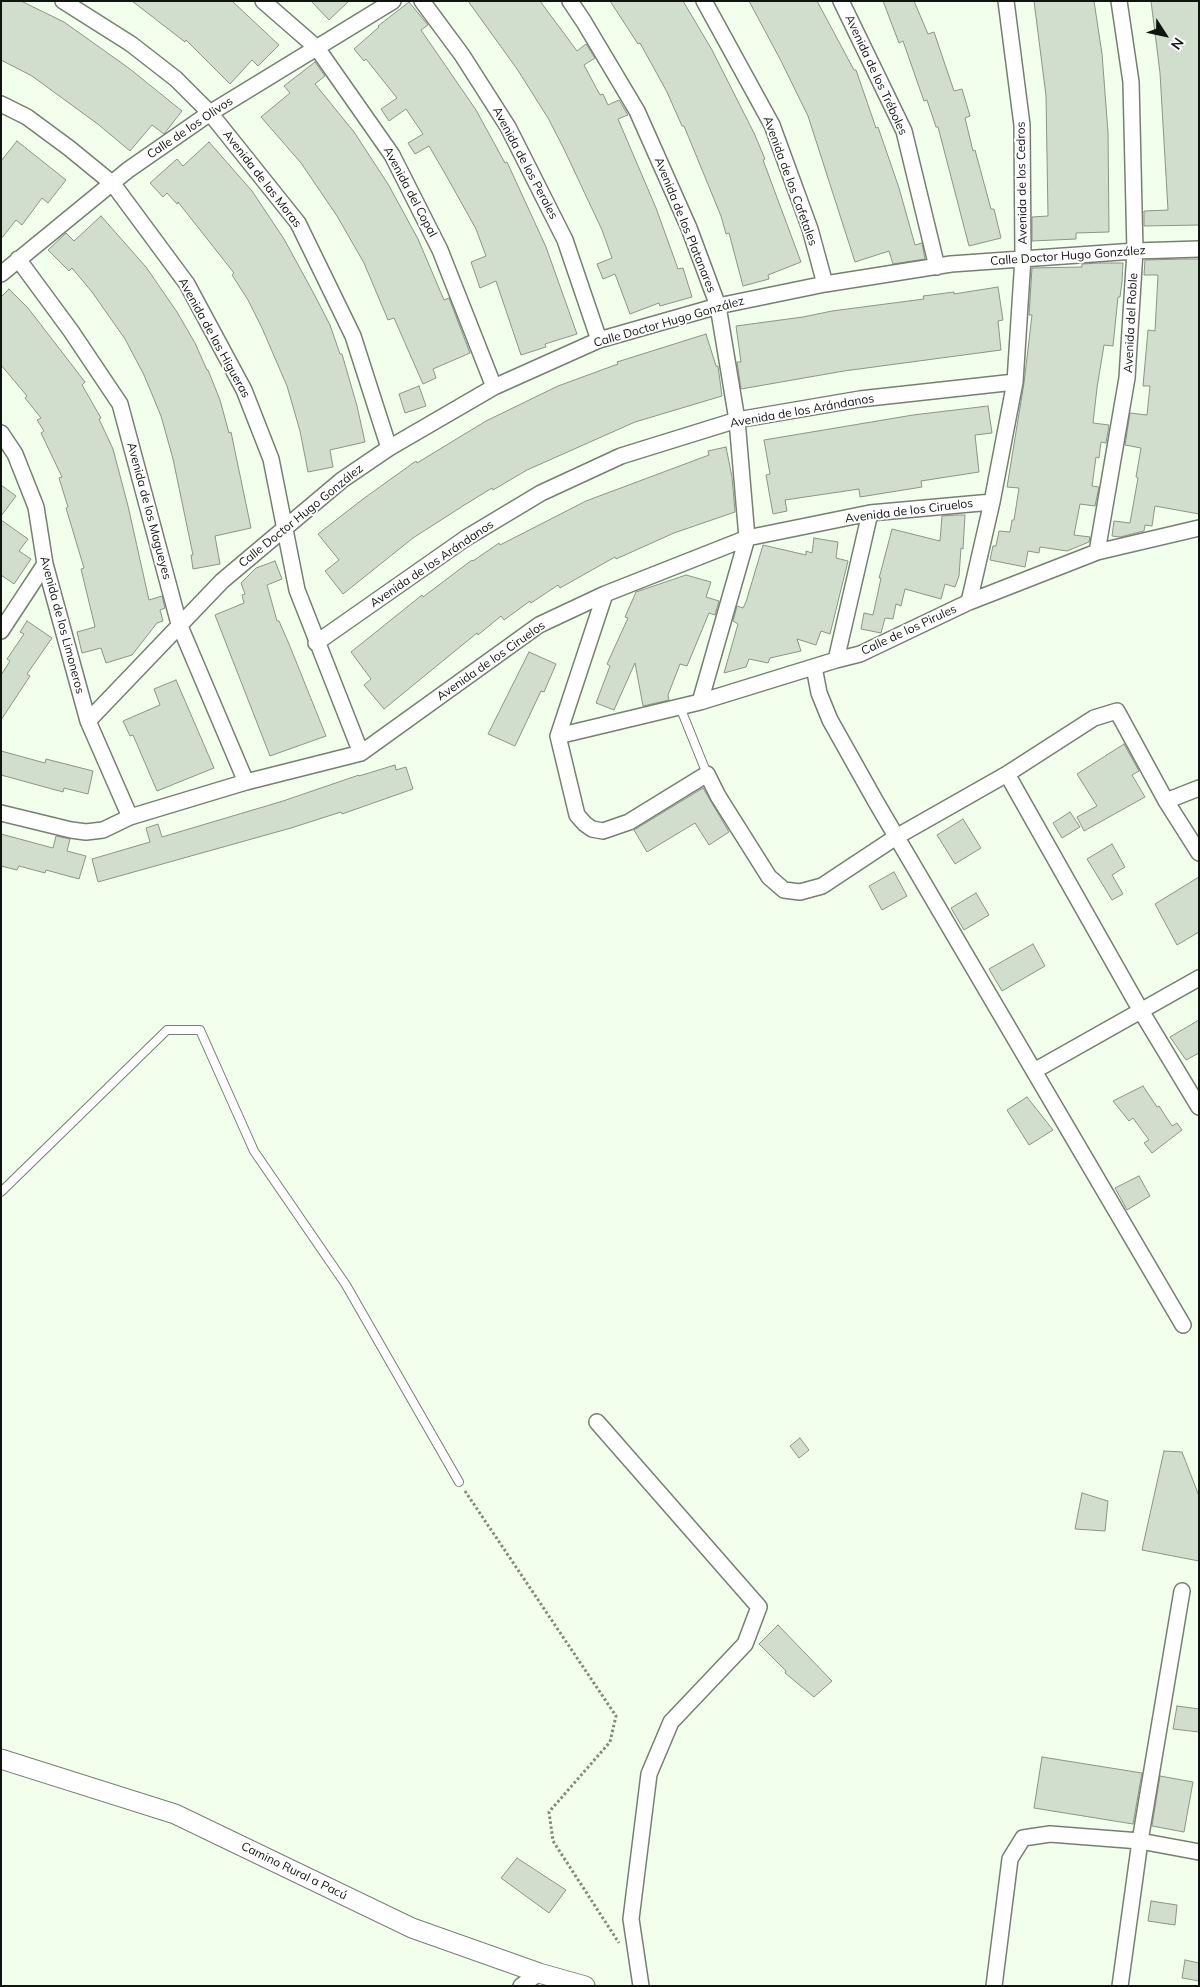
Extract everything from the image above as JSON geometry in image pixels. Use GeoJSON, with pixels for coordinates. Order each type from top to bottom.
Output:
{"type":"FeatureCollection","features":[{"type":"Feature","properties":{"kind":"street","name":"Avenida de las Moras"},"geometry":{"type":"LineString","coordinates":[[63,1],[130,44],[176,79],[210,113],[298,223],[353,336],[389,448]]}},
{"type":"Feature","properties":{"kind":"street","name":"Avenida del Copal"},"geometry":{"type":"LineString","coordinates":[[263,1],[317,48],[392,155],[440,250],[494,387]]}},
{"type":"Feature","properties":{"kind":"street","name":"Calle de los Olivos"},"geometry":{"type":"LineString","coordinates":[[1,274],[128,170],[210,113],[393,1]]}},
{"type":"Feature","properties":{"kind":"street","name":"Avenida de los Perales"},"geometry":{"type":"LineString","coordinates":[[422,1],[462,55],[508,127],[565,240],[599,340]]}},
{"type":"Feature","properties":{"kind":"street","name":"Avenida de los Platanares"},"geometry":{"type":"LineString","coordinates":[[570,1],[637,111],[689,228],[718,306],[737,420],[747,538],[700,702]]}},
{"type":"Feature","properties":{"kind":"street","name":"Avenida de los Cafetales"},"geometry":{"type":"LineString","coordinates":[[704,1],[772,125],[810,229],[825,284]]}},
{"type":"Feature","properties":{"kind":"street","name":"Avenida de los Tréboles"},"geometry":{"type":"LineString","coordinates":[[840,1],[904,131],[937,267]]}},
{"type":"Feature","properties":{"kind":"street","name":"Avenida de los Cedros"},"geometry":{"type":"LineString","coordinates":[[969,602],[992,502],[1015,382],[1024,258],[1022,125],[1006,1]]}},
{"type":"Feature","properties":{"kind":"street","name":"Avenida del Roble"},"geometry":{"type":"LineString","coordinates":[[1097,552],[1127,378],[1135,251],[1131,82],[1119,1]]}},
{"type":"Feature","properties":{"kind":"street","name":"Avenida de las Higueras"},"geometry":{"type":"LineString","coordinates":[[1,104],[27,117],[113,184],[186,284],[244,390],[271,459],[297,590],[316,643],[361,753]]}},
{"type":"Feature","properties":{"kind":"street","name":"Calle Doctor Hugo González"},"geometry":{"type":"LineString","coordinates":[[88,721],[222,581],[342,480],[389,448],[494,387],[599,340],[718,306],[825,284],[937,267],[1024,258],[1199,249]]}},
{"type":"Feature","properties":{"kind":"street","name":"Avenida de los Magueyes"},"geometry":{"type":"LineString","coordinates":[[18,259],[71,331],[120,404],[179,624],[246,782]]}},
{"type":"Feature","properties":{"kind":"street","name":"Avenida de los Arándanos"},"geometry":{"type":"LineString","coordinates":[[316,643],[466,538],[541,493],[621,456],[737,420],[860,399],[1015,382]]}},
{"type":"Feature","properties":{"kind":"street","name":"Avenida de los Limoneros"},"geometry":{"type":"LineString","coordinates":[[1,433],[15,454],[36,507],[44,564],[88,721],[130,817]]}},
{"type":"Feature","properties":{"kind":"street","name":"Avenida de los Ciruelos"},"geometry":{"type":"LineString","coordinates":[[1,812],[71,830],[86,832],[103,830],[130,817],[246,782],[361,753],[540,625],[605,594],[747,538],[870,513],[992,502]]}},
{"type":"Feature","properties":{"kind":"street"},"geometry":{"type":"LineString","coordinates":[[836,660],[870,513]]}},
{"type":"Feature","properties":{"kind":"street","name":"Calle de los Pirules"},"geometry":{"type":"LineString","coordinates":[[558,736],[700,702],[860,654],[969,602],[1097,552],[1199,528]]}},
{"type":"Feature","properties":{"kind":"street"},"geometry":{"type":"LineString","coordinates":[[1,631],[44,564]]}},
{"type":"Feature","properties":{"kind":"street"},"geometry":{"type":"LineString","coordinates":[[605,594],[558,736],[577,815],[592,829],[603,831],[630,822],[708,774],[718,796],[769,878],[784,890],[800,892],[822,886],[896,837],[1007,774],[1094,718],[1117,712],[1166,801],[1199,853]]}},
{"type":"Feature","properties":{"kind":"street"},"geometry":{"type":"LineString","coordinates":[[814,667],[819,693],[830,720],[896,837],[1183,1325]]}},
{"type":"Feature","properties":{"kind":"street"},"geometry":{"type":"LineString","coordinates":[[1007,774],[1141,1011],[1199,1107]]}},
{"type":"Feature","properties":{"kind":"street"},"geometry":{"type":"LineString","coordinates":[[1166,801],[1199,788]]}},
{"type":"Feature","properties":{"kind":"street"},"geometry":{"type":"LineString","coordinates":[[1034,1072],[1199,978]]}},
{"type":"Feature","properties":{"kind":"street"},"geometry":{"type":"LineString","coordinates":[[597,1422],[759,1607],[745,1644],[671,1722],[649,1774],[631,1919],[641,1986]]}},
{"type":"Feature","properties":{"kind":"street"},"geometry":{"type":"LineString","coordinates":[[1120,1986],[1140,1841],[1182,1591]]}},
{"type":"Feature","properties":{"kind":"street","name":"Camino Rural a Pacú"},"geometry":{"type":"LineString","coordinates":[[1,1759],[175,1814],[412,1928],[539,1973],[585,1986]]}},
{"type":"Feature","properties":{"kind":"street"},"geometry":{"type":"LineString","coordinates":[[994,1986],[1010,1858],[1023,1838],[1050,1834],[1140,1841],[1199,1852]]}},
{"type":"Feature","properties":{"kind":"street"},"geometry":{"type":"LineString","coordinates":[[521,1986],[539,1973]]}},
{"type":"Feature","properties":{"kind":"lane"},"geometry":{"type":"LineString","coordinates":[[680,707],[708,774]]}},
{"type":"Feature","properties":{"kind":"lane"},"geometry":{"type":"LineString","coordinates":[[1,1192],[167,1030],[200,1030],[254,1151],[346,1285],[459,1482]]}},
{"type":"Feature","properties":{"kind":"path"},"geometry":{"type":"LineString","coordinates":[[459,1482],[616,1716],[610,1742],[549,1812],[553,1841],[619,1944]]}},
{"type":"Feature","properties":{"kind":"building"},"geometry":{"type":"Polygon","coordinates":[[[1,1],[21,1],[64,22],[130,69],[182,111],[164,134],[152,125],[130,151],[99,125],[32,76],[1,60],[1,1]]]}},
{"type":"Feature","properties":{"kind":"building"},"geometry":{"type":"Polygon","coordinates":[[[132,1],[232,1],[279,45],[258,66],[252,60],[230,84],[186,40],[185,42],[132,1]]]}},
{"type":"Feature","properties":{"kind":"building"},"geometry":{"type":"Polygon","coordinates":[[[311,1],[349,1],[329,20],[311,1]]]}},
{"type":"Feature","properties":{"kind":"building"},"geometry":{"type":"Polygon","coordinates":[[[468,1],[540,1],[577,51],[586,44],[595,58],[584,65],[600,95],[603,94],[608,105],[619,100],[628,115],[618,119],[656,208],[678,269],[683,268],[692,297],[660,306],[659,303],[630,314],[615,274],[603,279],[597,264],[612,258],[602,230],[563,147],[548,118],[517,69],[468,1]]]}},
{"type":"Feature","properties":{"kind":"building"},"geometry":{"type":"Polygon","coordinates":[[[610,1],[683,1],[712,50],[754,133],[801,262],[768,275],[769,279],[743,286],[729,233],[726,234],[721,216],[684,126],[682,126],[667,92],[640,43],[638,44],[610,1]]]}},
{"type":"Feature","properties":{"kind":"building"},"geometry":{"type":"Polygon","coordinates":[[[749,1],[817,1],[854,70],[856,70],[899,188],[915,245],[922,243],[925,259],[893,264],[889,251],[855,262],[808,116],[749,1]]]}},
{"type":"Feature","properties":{"kind":"building"},"geometry":{"type":"Polygon","coordinates":[[[883,1],[914,1],[928,34],[934,32],[954,91],[962,89],[970,116],[965,118],[973,151],[975,150],[991,209],[994,209],[1001,238],[969,246],[938,127],[936,127],[927,100],[924,101],[903,41],[899,43],[883,1]]]}},
{"type":"Feature","properties":{"kind":"building"},"geometry":{"type":"Polygon","coordinates":[[[1034,1],[1094,1],[1102,54],[1108,132],[1109,232],[1076,233],[1076,239],[1032,241],[1032,217],[1048,216],[1046,96],[1034,1]]]}},
{"type":"Feature","properties":{"kind":"building"},"geometry":{"type":"Polygon","coordinates":[[[1151,1],[1199,1],[1199,225],[1144,226],[1144,211],[1168,210],[1160,73],[1151,1]]]}},
{"type":"Feature","properties":{"kind":"building"},"geometry":{"type":"Polygon","coordinates":[[[409,2],[428,25],[421,30],[476,110],[505,163],[507,162],[546,247],[577,334],[545,344],[546,347],[521,355],[496,281],[480,288],[471,262],[486,256],[476,229],[429,146],[415,154],[408,143],[423,134],[406,109],[389,121],[381,109],[397,98],[366,59],[364,61],[354,49],[378,26],[409,2]]]}},
{"type":"Feature","properties":{"kind":"building"},"geometry":{"type":"Polygon","coordinates":[[[315,62],[325,76],[315,84],[354,132],[388,184],[418,239],[444,300],[449,298],[470,353],[433,369],[436,378],[423,384],[394,318],[388,320],[364,263],[337,216],[301,163],[261,117],[290,93],[284,86],[315,62]]]}},
{"type":"Feature","properties":{"kind":"building"},"geometry":{"type":"Polygon","coordinates":[[[17,141],[66,180],[48,203],[42,198],[22,225],[16,220],[1,239],[1,161],[17,141]]]}},
{"type":"Feature","properties":{"kind":"building"},"geometry":{"type":"Polygon","coordinates":[[[209,142],[252,191],[284,239],[330,325],[340,354],[342,354],[365,442],[330,450],[333,467],[308,472],[300,431],[287,386],[262,328],[248,300],[232,275],[234,273],[178,202],[177,204],[167,193],[163,197],[150,183],[177,159],[183,166],[209,142]]]}},
{"type":"Feature","properties":{"kind":"building"},"geometry":{"type":"Polygon","coordinates":[[[101,216],[146,267],[177,312],[208,370],[220,400],[229,433],[231,432],[251,528],[215,536],[220,564],[193,569],[191,555],[193,555],[173,459],[161,416],[144,375],[125,339],[92,292],[72,268],[69,271],[48,250],[66,233],[74,241],[101,216]]]}},
{"type":"Feature","properties":{"kind":"building"},"geometry":{"type":"Polygon","coordinates":[[[1199,259],[1199,514],[1155,506],[1152,526],[1145,525],[1144,531],[1120,537],[1112,536],[1114,521],[1130,523],[1138,478],[1136,477],[1141,448],[1125,445],[1130,413],[1147,415],[1150,386],[1143,386],[1148,330],[1155,331],[1158,275],[1144,275],[1145,260],[1199,259]]]}},
{"type":"Feature","properties":{"kind":"building"},"geometry":{"type":"Polygon","coordinates":[[[1123,263],[1113,346],[1104,345],[1093,423],[1109,425],[1106,443],[1101,442],[1099,458],[1096,457],[1092,486],[1099,487],[1095,506],[1080,504],[1074,535],[1090,537],[1089,542],[1067,551],[1040,547],[1039,553],[1028,551],[1025,567],[990,560],[993,546],[996,546],[999,531],[1010,532],[1012,520],[1014,520],[1019,488],[1007,487],[1024,383],[1032,315],[1029,315],[1032,268],[1082,267],[1082,264],[1123,263]]]}},
{"type":"Feature","properties":{"kind":"building"},"geometry":{"type":"Polygon","coordinates":[[[998,287],[1003,320],[998,321],[1001,350],[844,371],[741,389],[737,362],[741,362],[736,326],[924,299],[923,296],[954,292],[954,294],[998,287]]]}},
{"type":"Feature","properties":{"kind":"building"},"geometry":{"type":"Polygon","coordinates":[[[9,289],[28,308],[85,382],[82,385],[101,418],[99,419],[113,449],[149,600],[162,596],[165,608],[160,610],[163,621],[157,623],[132,655],[106,663],[101,648],[82,653],[77,632],[95,627],[81,569],[84,568],[59,478],[62,477],[41,433],[44,431],[37,420],[41,418],[25,398],[27,396],[1,365],[1,297],[9,289]]]}},
{"type":"Feature","properties":{"kind":"building"},"geometry":{"type":"Polygon","coordinates":[[[706,334],[716,366],[718,366],[722,396],[635,422],[527,470],[493,490],[492,488],[413,538],[343,594],[325,571],[339,560],[318,534],[416,461],[417,463],[486,421],[558,386],[618,364],[617,362],[706,334]]]}},
{"type":"Feature","properties":{"kind":"building"},"geometry":{"type":"Polygon","coordinates":[[[419,386],[426,406],[405,413],[399,394],[419,386]]]}},
{"type":"Feature","properties":{"kind":"building"},"geometry":{"type":"Polygon","coordinates":[[[988,406],[992,433],[975,435],[979,472],[921,481],[922,487],[860,497],[859,489],[785,500],[787,511],[773,514],[766,475],[770,474],[764,440],[913,415],[988,406]]]}},
{"type":"Feature","properties":{"kind":"building"},"geometry":{"type":"Polygon","coordinates":[[[726,447],[732,477],[735,512],[674,533],[616,559],[615,557],[560,588],[558,585],[531,603],[530,601],[504,620],[501,616],[478,635],[477,633],[384,709],[364,685],[371,679],[351,652],[422,595],[423,597],[472,560],[499,543],[500,545],[586,501],[709,455],[708,451],[726,447]]]}},
{"type":"Feature","properties":{"kind":"building"},"geometry":{"type":"Polygon","coordinates":[[[1,485],[16,496],[1,516],[1,485]]]}},
{"type":"Feature","properties":{"kind":"building"},"geometry":{"type":"Polygon","coordinates":[[[965,515],[963,549],[961,548],[959,576],[955,587],[945,584],[941,599],[905,589],[901,606],[896,604],[893,619],[885,618],[881,633],[861,629],[864,613],[873,615],[881,578],[879,578],[892,529],[940,541],[942,516],[965,515]]]}},
{"type":"Feature","properties":{"kind":"building"},"geometry":{"type":"Polygon","coordinates":[[[1,520],[28,539],[19,551],[31,559],[14,584],[1,575],[1,520]]]}},
{"type":"Feature","properties":{"kind":"building"},"geometry":{"type":"Polygon","coordinates":[[[814,538],[838,542],[836,558],[848,561],[830,634],[821,631],[816,645],[797,639],[801,651],[770,658],[768,663],[749,659],[746,667],[724,673],[738,624],[733,621],[737,606],[743,608],[746,602],[763,545],[806,555],[806,551],[812,553],[814,538]]]}},
{"type":"Feature","properties":{"kind":"building"},"geometry":{"type":"Polygon","coordinates":[[[275,561],[282,579],[267,585],[277,621],[279,621],[289,644],[326,736],[270,756],[215,615],[244,603],[242,595],[245,594],[241,583],[256,568],[275,561]]]}},
{"type":"Feature","properties":{"kind":"building"},"geometry":{"type":"Polygon","coordinates":[[[686,575],[711,582],[706,597],[719,601],[715,615],[709,613],[687,666],[680,664],[668,695],[669,700],[643,706],[635,663],[614,710],[596,703],[610,666],[607,664],[628,618],[625,617],[636,592],[686,575]]]}},
{"type":"Feature","properties":{"kind":"building"},"geometry":{"type":"Polygon","coordinates":[[[27,621],[52,638],[27,674],[30,676],[1,720],[1,675],[10,661],[7,659],[24,634],[20,632],[27,621]]]}},
{"type":"Feature","properties":{"kind":"building"},"geometry":{"type":"Polygon","coordinates":[[[529,652],[556,664],[544,692],[541,691],[515,746],[488,734],[529,652]]]}},
{"type":"Feature","properties":{"kind":"building"},"geometry":{"type":"Polygon","coordinates":[[[176,680],[214,768],[157,791],[133,735],[130,736],[123,721],[160,705],[154,689],[176,680]]]}},
{"type":"Feature","properties":{"kind":"building"},"geometry":{"type":"Polygon","coordinates":[[[1124,744],[1139,771],[1132,775],[1145,797],[1084,831],[1077,817],[1097,806],[1077,774],[1124,744]]]}},
{"type":"Feature","properties":{"kind":"building"},"geometry":{"type":"Polygon","coordinates":[[[1,751],[45,763],[46,759],[93,771],[88,794],[64,788],[63,792],[1,775],[1,751]]]}},
{"type":"Feature","properties":{"kind":"building"},"geometry":{"type":"Polygon","coordinates":[[[395,765],[396,770],[406,767],[413,789],[342,814],[341,812],[291,828],[98,882],[92,859],[150,842],[146,828],[158,824],[162,837],[395,765]]]}},
{"type":"Feature","properties":{"kind":"building"},"geometry":{"type":"Polygon","coordinates":[[[703,788],[729,832],[709,845],[695,823],[647,852],[634,830],[703,788]]]}},
{"type":"Feature","properties":{"kind":"building"},"geometry":{"type":"Polygon","coordinates":[[[1070,812],[1080,827],[1062,838],[1053,823],[1070,812]]]}},
{"type":"Feature","properties":{"kind":"building"},"geometry":{"type":"Polygon","coordinates":[[[963,819],[981,848],[955,864],[937,835],[963,819]]]}},
{"type":"Feature","properties":{"kind":"building"},"geometry":{"type":"Polygon","coordinates":[[[1,834],[53,848],[56,836],[70,839],[67,851],[86,856],[79,879],[46,870],[45,873],[19,866],[17,870],[1,866],[1,834]]]}},
{"type":"Feature","properties":{"kind":"building"},"geometry":{"type":"Polygon","coordinates":[[[1112,844],[1125,867],[1112,875],[1123,894],[1112,900],[1087,859],[1112,844]]]}},
{"type":"Feature","properties":{"kind":"building"},"geometry":{"type":"Polygon","coordinates":[[[894,872],[907,896],[882,910],[869,886],[894,872]]]}},
{"type":"Feature","properties":{"kind":"building"},"geometry":{"type":"Polygon","coordinates":[[[1199,877],[1199,932],[1177,945],[1155,904],[1199,877]]]}},
{"type":"Feature","properties":{"kind":"building"},"geometry":{"type":"Polygon","coordinates":[[[976,893],[989,915],[964,930],[951,908],[976,893]]]}},
{"type":"Feature","properties":{"kind":"building"},"geometry":{"type":"Polygon","coordinates":[[[1033,944],[1045,966],[1002,991],[989,969],[1033,944]]]}},
{"type":"Feature","properties":{"kind":"building"},"geometry":{"type":"Polygon","coordinates":[[[1199,1020],[1199,1053],[1186,1060],[1170,1037],[1199,1020]]]}},
{"type":"Feature","properties":{"kind":"building"},"geometry":{"type":"Polygon","coordinates":[[[1143,1086],[1172,1126],[1177,1123],[1182,1130],[1152,1153],[1144,1143],[1149,1140],[1133,1118],[1129,1121],[1113,1101],[1143,1086]]]}},
{"type":"Feature","properties":{"kind":"building"},"geometry":{"type":"Polygon","coordinates":[[[1027,1097],[1053,1130],[1029,1145],[1007,1110],[1027,1097]]]}},
{"type":"Feature","properties":{"kind":"building"},"geometry":{"type":"Polygon","coordinates":[[[1139,1176],[1150,1196],[1127,1210],[1115,1188],[1139,1176]]]}},
{"type":"Feature","properties":{"kind":"building"},"geometry":{"type":"Polygon","coordinates":[[[800,1438],[809,1450],[799,1458],[790,1446],[800,1438]]]}},
{"type":"Feature","properties":{"kind":"building"},"geometry":{"type":"Polygon","coordinates":[[[1164,1451],[1182,1452],[1199,1496],[1199,1561],[1142,1550],[1164,1451]]]}},
{"type":"Feature","properties":{"kind":"building"},"geometry":{"type":"Polygon","coordinates":[[[1082,1493],[1108,1501],[1105,1531],[1075,1529],[1082,1493]]]}},
{"type":"Feature","properties":{"kind":"building"},"geometry":{"type":"Polygon","coordinates":[[[778,1625],[832,1681],[814,1697],[785,1673],[786,1671],[759,1644],[778,1625]]]}},
{"type":"Feature","properties":{"kind":"building"},"geometry":{"type":"Polygon","coordinates":[[[1177,1706],[1199,1709],[1199,1732],[1173,1729],[1177,1706]]]}},
{"type":"Feature","properties":{"kind":"building"},"geometry":{"type":"Polygon","coordinates":[[[1042,1757],[1142,1773],[1133,1824],[1034,1808],[1042,1757]]]}},
{"type":"Feature","properties":{"kind":"building"},"geometry":{"type":"Polygon","coordinates":[[[1160,1776],[1193,1782],[1184,1832],[1152,1826],[1160,1776]]]}},
{"type":"Feature","properties":{"kind":"building"},"geometry":{"type":"Polygon","coordinates":[[[517,1858],[566,1890],[549,1913],[501,1878],[517,1858]]]}},
{"type":"Feature","properties":{"kind":"building"},"geometry":{"type":"Polygon","coordinates":[[[1151,1901],[1177,1905],[1175,1925],[1148,1921],[1151,1901]]]}},
{"type":"Feature","properties":{"kind":"building"},"geometry":{"type":"Polygon","coordinates":[[[1185,1960],[1199,1963],[1199,1981],[1182,1978],[1185,1960]]]}}]}
